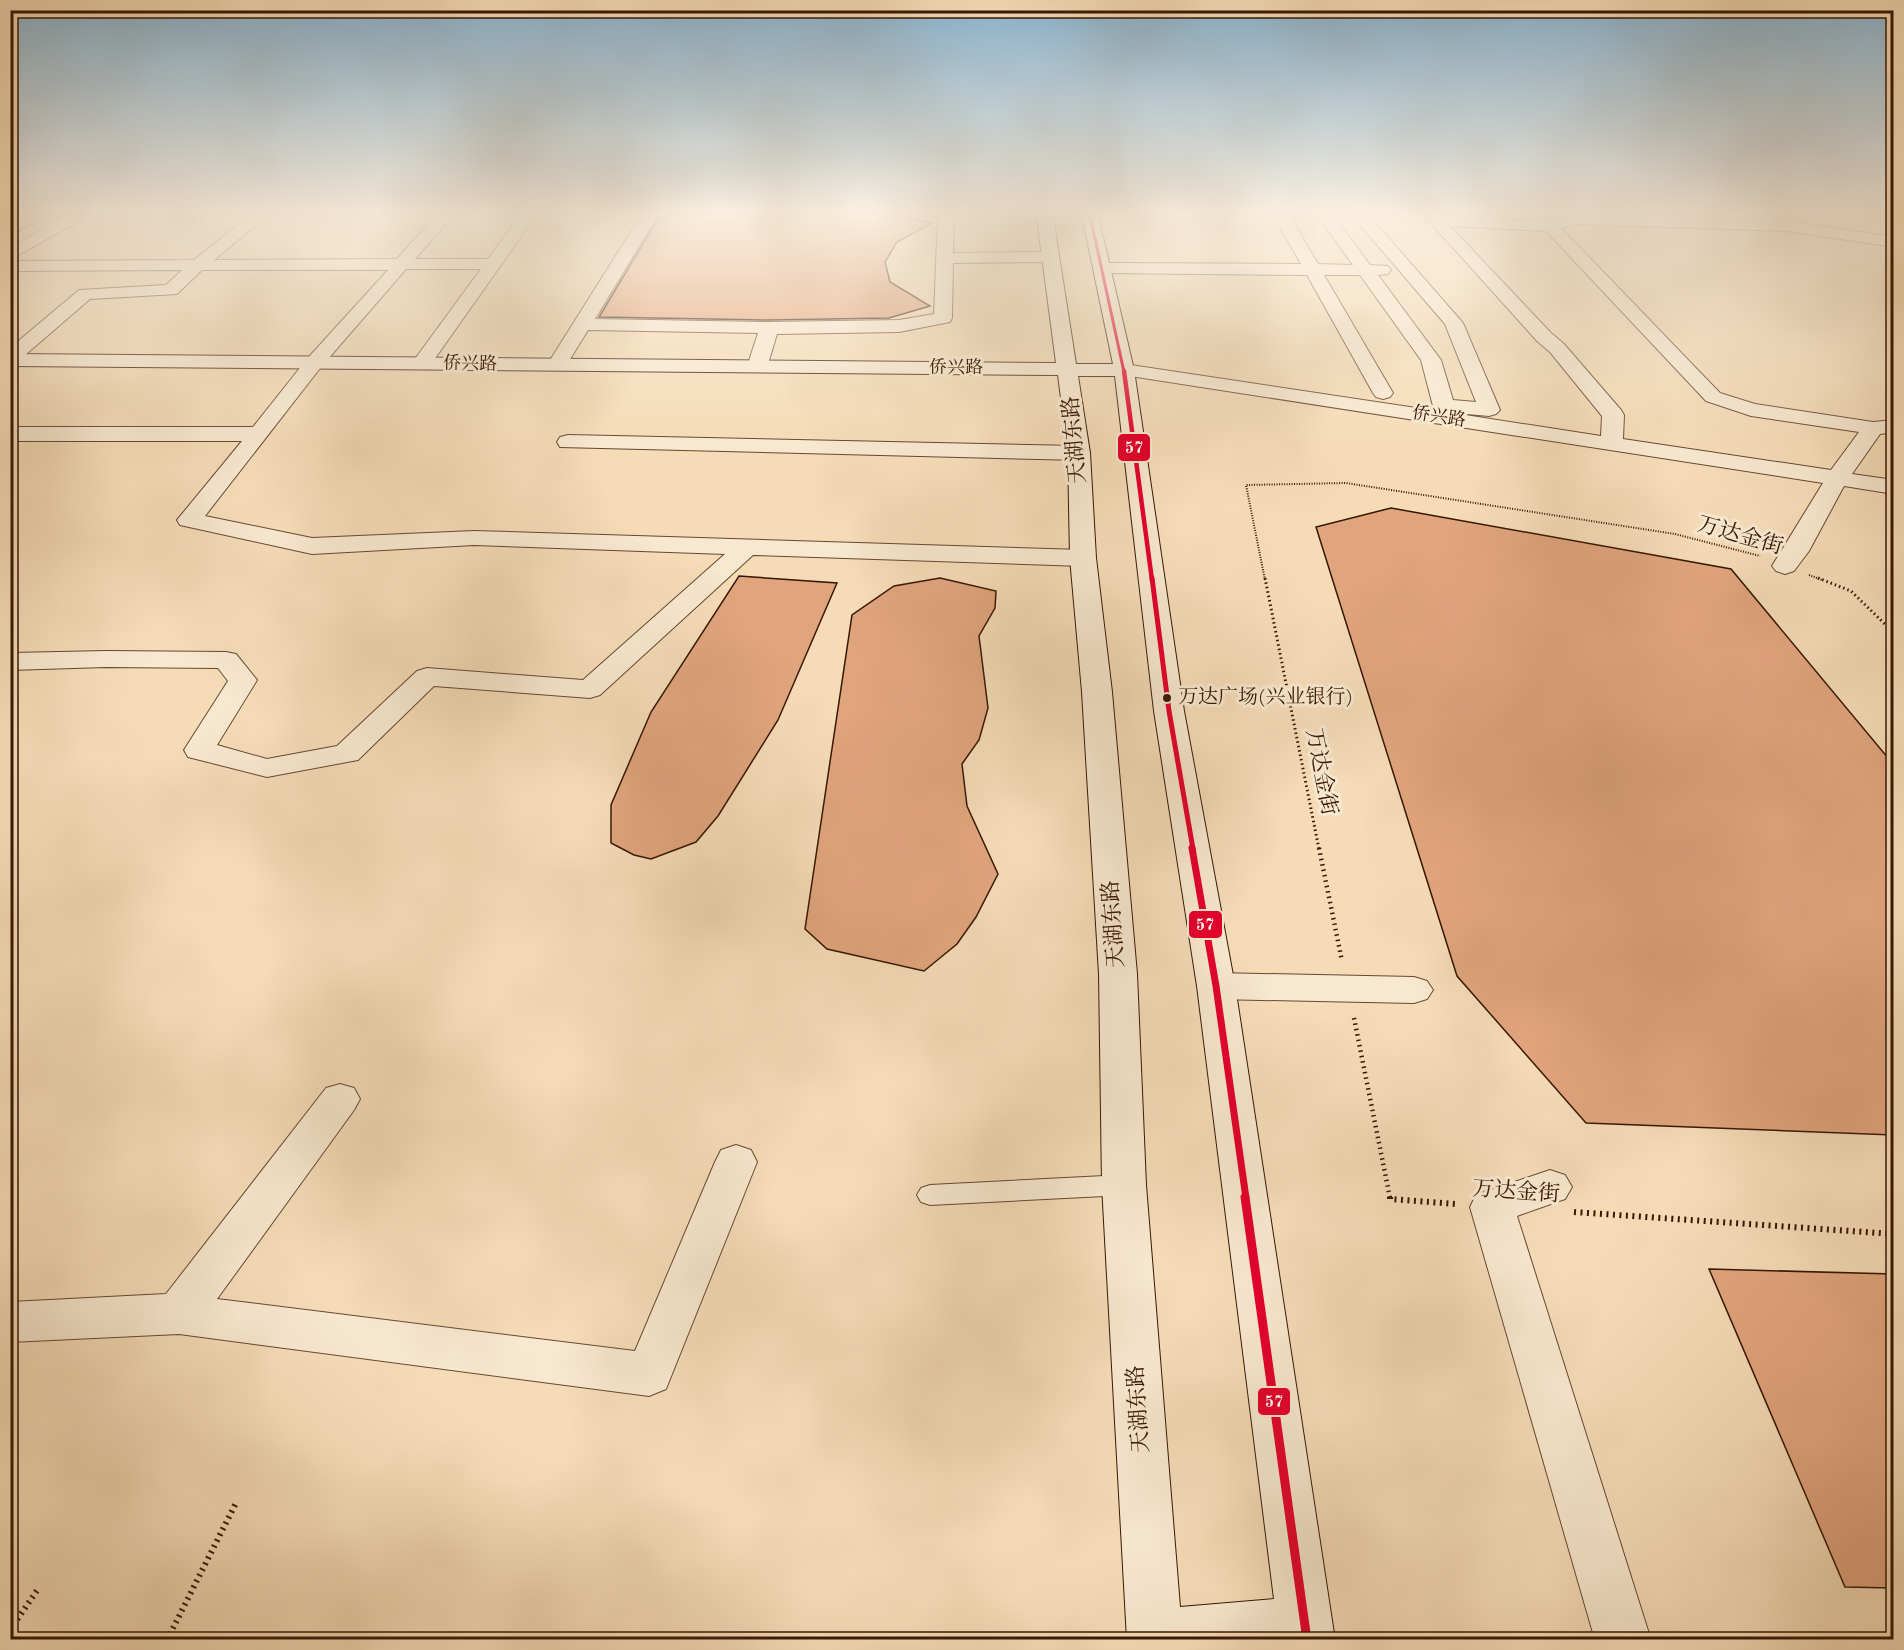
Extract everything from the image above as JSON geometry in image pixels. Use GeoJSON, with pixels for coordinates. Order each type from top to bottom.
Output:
{"type":"FeatureCollection","features":[{"type":"Feature","properties":{"kind":"street"},"geometry":{"type":"LineString","coordinates":[[10,359],[85,294],[171,290],[173,288]]}},
{"type":"Feature","properties":{"kind":"street"},"geometry":{"type":"LineString","coordinates":[[381,288],[314,363],[189,520],[312,546],[474,538],[1083,558]]}},
{"type":"Feature","properties":{"kind":"street"},"geometry":{"type":"LineString","coordinates":[[422,363],[477,288]]}},
{"type":"Feature","properties":{"kind":"street"},"geometry":{"type":"LineString","coordinates":[[557,365],[604,288]]}},
{"type":"Feature","properties":{"kind":"street"},"geometry":{"type":"LineString","coordinates":[[582,324],[769,328],[899,326],[943,318],[944,288]]}},
{"type":"Feature","properties":{"kind":"street","name":"天湖东路"},"geometry":{"type":"LineString","coordinates":[[1056,288],[1079,453],[1083,558],[1097,692],[1118,974],[1124,1185],[1155,1638]]}},
{"type":"Feature","properties":{"kind":"street"},"geometry":{"type":"LineString","coordinates":[[1106,288],[1124,370],[1169,711],[1216,986],[1306,1632],[1155,1638]]}},
{"type":"Feature","properties":{"kind":"street"},"geometry":{"type":"LineString","coordinates":[[1323,288],[1383,393]]}},
{"type":"Feature","properties":{"kind":"street"},"geometry":{"type":"LineString","coordinates":[[1379,288],[1431,360],[1444,405],[1490,410],[1454,323],[1424,288]]}},
{"type":"Feature","properties":{"kind":"street"},"geometry":{"type":"LineString","coordinates":[[1499,288],[1557,348],[1613,415],[1612,443]]}},
{"type":"Feature","properties":{"kind":"street"},"geometry":{"type":"LineString","coordinates":[[1609,288],[1713,397],[1751,410],[1883,427]]}},
{"type":"Feature","properties":{"kind":"street"},"geometry":{"type":"LineString","coordinates":[[757,367],[769,328]]}},
{"type":"Feature","properties":{"kind":"street"},"geometry":{"type":"LineString","coordinates":[[1346,328],[1367,328]]}},
{"type":"Feature","properties":{"kind":"street"},"geometry":{"type":"LineString","coordinates":[[1387,328],[1408,328]]}},
{"type":"Feature","properties":{"kind":"street","name":"侨兴路"},"geometry":{"type":"LineString","coordinates":[[10,359],[1124,370],[1893,487]]}},
{"type":"Feature","properties":{"kind":"street"},"geometry":{"type":"LineString","coordinates":[[1785,566],[1796,551],[1836,478],[1883,427]]}},
{"type":"Feature","properties":{"kind":"street"},"geometry":{"type":"LineString","coordinates":[[10,434],[259,434]]}},
{"type":"Feature","properties":{"kind":"street"},"geometry":{"type":"LineString","coordinates":[[568,442],[1079,453]]}},
{"type":"Feature","properties":{"kind":"street"},"geometry":{"type":"LineString","coordinates":[[10,662],[106,659],[226,660],[243,680],[199,750],[267,768],[347,753],[427,677],[590,689],[746,548]]}},
{"type":"Feature","properties":{"kind":"street"},"geometry":{"type":"LineString","coordinates":[[1216,986],[1414,990]]}},
{"type":"Feature","properties":{"kind":"street"},"geometry":{"type":"LineString","coordinates":[[179,1314],[340,1099]]}},
{"type":"Feature","properties":{"kind":"street"},"geometry":{"type":"LineString","coordinates":[[10,1322],[179,1314],[649,1374],[736,1162]]}},
{"type":"Feature","properties":{"kind":"street"},"geometry":{"type":"LineString","coordinates":[[1556,1199],[1491,1207],[1623,1640]]}},
{"type":"Feature","properties":{"kind":"lane"},"geometry":{"type":"LineString","coordinates":[[930,1195],[1124,1185]]}},
{"type":"Feature","properties":{"kind":"path","name":"万达金街"},"geometry":{"type":"LineString","coordinates":[[1491,1207],[1390,1199],[1246,485],[1346,483],[1675,534],[1757,555],[1851,591],[1893,633]]}},
{"type":"Feature","properties":{"kind":"path","name":"万达金街"},"geometry":{"type":"LineString","coordinates":[[1556,1199],[1893,1234]]}},
{"type":"Feature","properties":{"kind":"path"},"geometry":{"type":"LineString","coordinates":[[167,1640],[237,1501]]}},
{"type":"Feature","properties":{"kind":"path"},"geometry":{"type":"LineString","coordinates":[[10,1630],[38,1588]]}},
{"type":"Feature","properties":{"kind":"building"},"geometry":{"type":"Polygon","coordinates":[[[616,288],[900,288],[930,306],[889,318],[769,320],[599,317],[616,288]]]}},
{"type":"Feature","properties":{"kind":"building"},"geometry":{"type":"Polygon","coordinates":[[[1391,508],[1731,569],[1893,764],[1893,1135],[1586,1123],[1457,976],[1316,527],[1391,508]]]}},
{"type":"Feature","properties":{"kind":"building"},"geometry":{"type":"Polygon","coordinates":[[[739,576],[837,583],[778,720],[718,816],[696,842],[651,859],[634,855],[611,843],[611,805],[651,712],[739,576]]]}},
{"type":"Feature","properties":{"kind":"building"},"geometry":{"type":"Polygon","coordinates":[[[940,578],[996,591],[995,608],[979,636],[988,708],[979,740],[962,764],[967,806],[998,874],[976,917],[957,944],[924,971],[827,949],[805,929],[852,615],[894,586],[940,578]]]}},
{"type":"Feature","properties":{"kind":"building"},"geometry":{"type":"Polygon","coordinates":[[[1709,1269],[1893,1274],[1893,1588],[1845,1587],[1709,1269]]]}},
{"type":"Feature","properties":{"kind":"transit line","name":"57"},"geometry":{"type":"LineString","coordinates":[[1106,288],[1124,370],[1169,711],[1216,986],[1307,1640]]}},
{"type":"Feature","properties":{"kind":"place","name":"万达广场(兴业银行)"},"geometry":{"type":"Point","coordinates":[1167,698]}}]}
